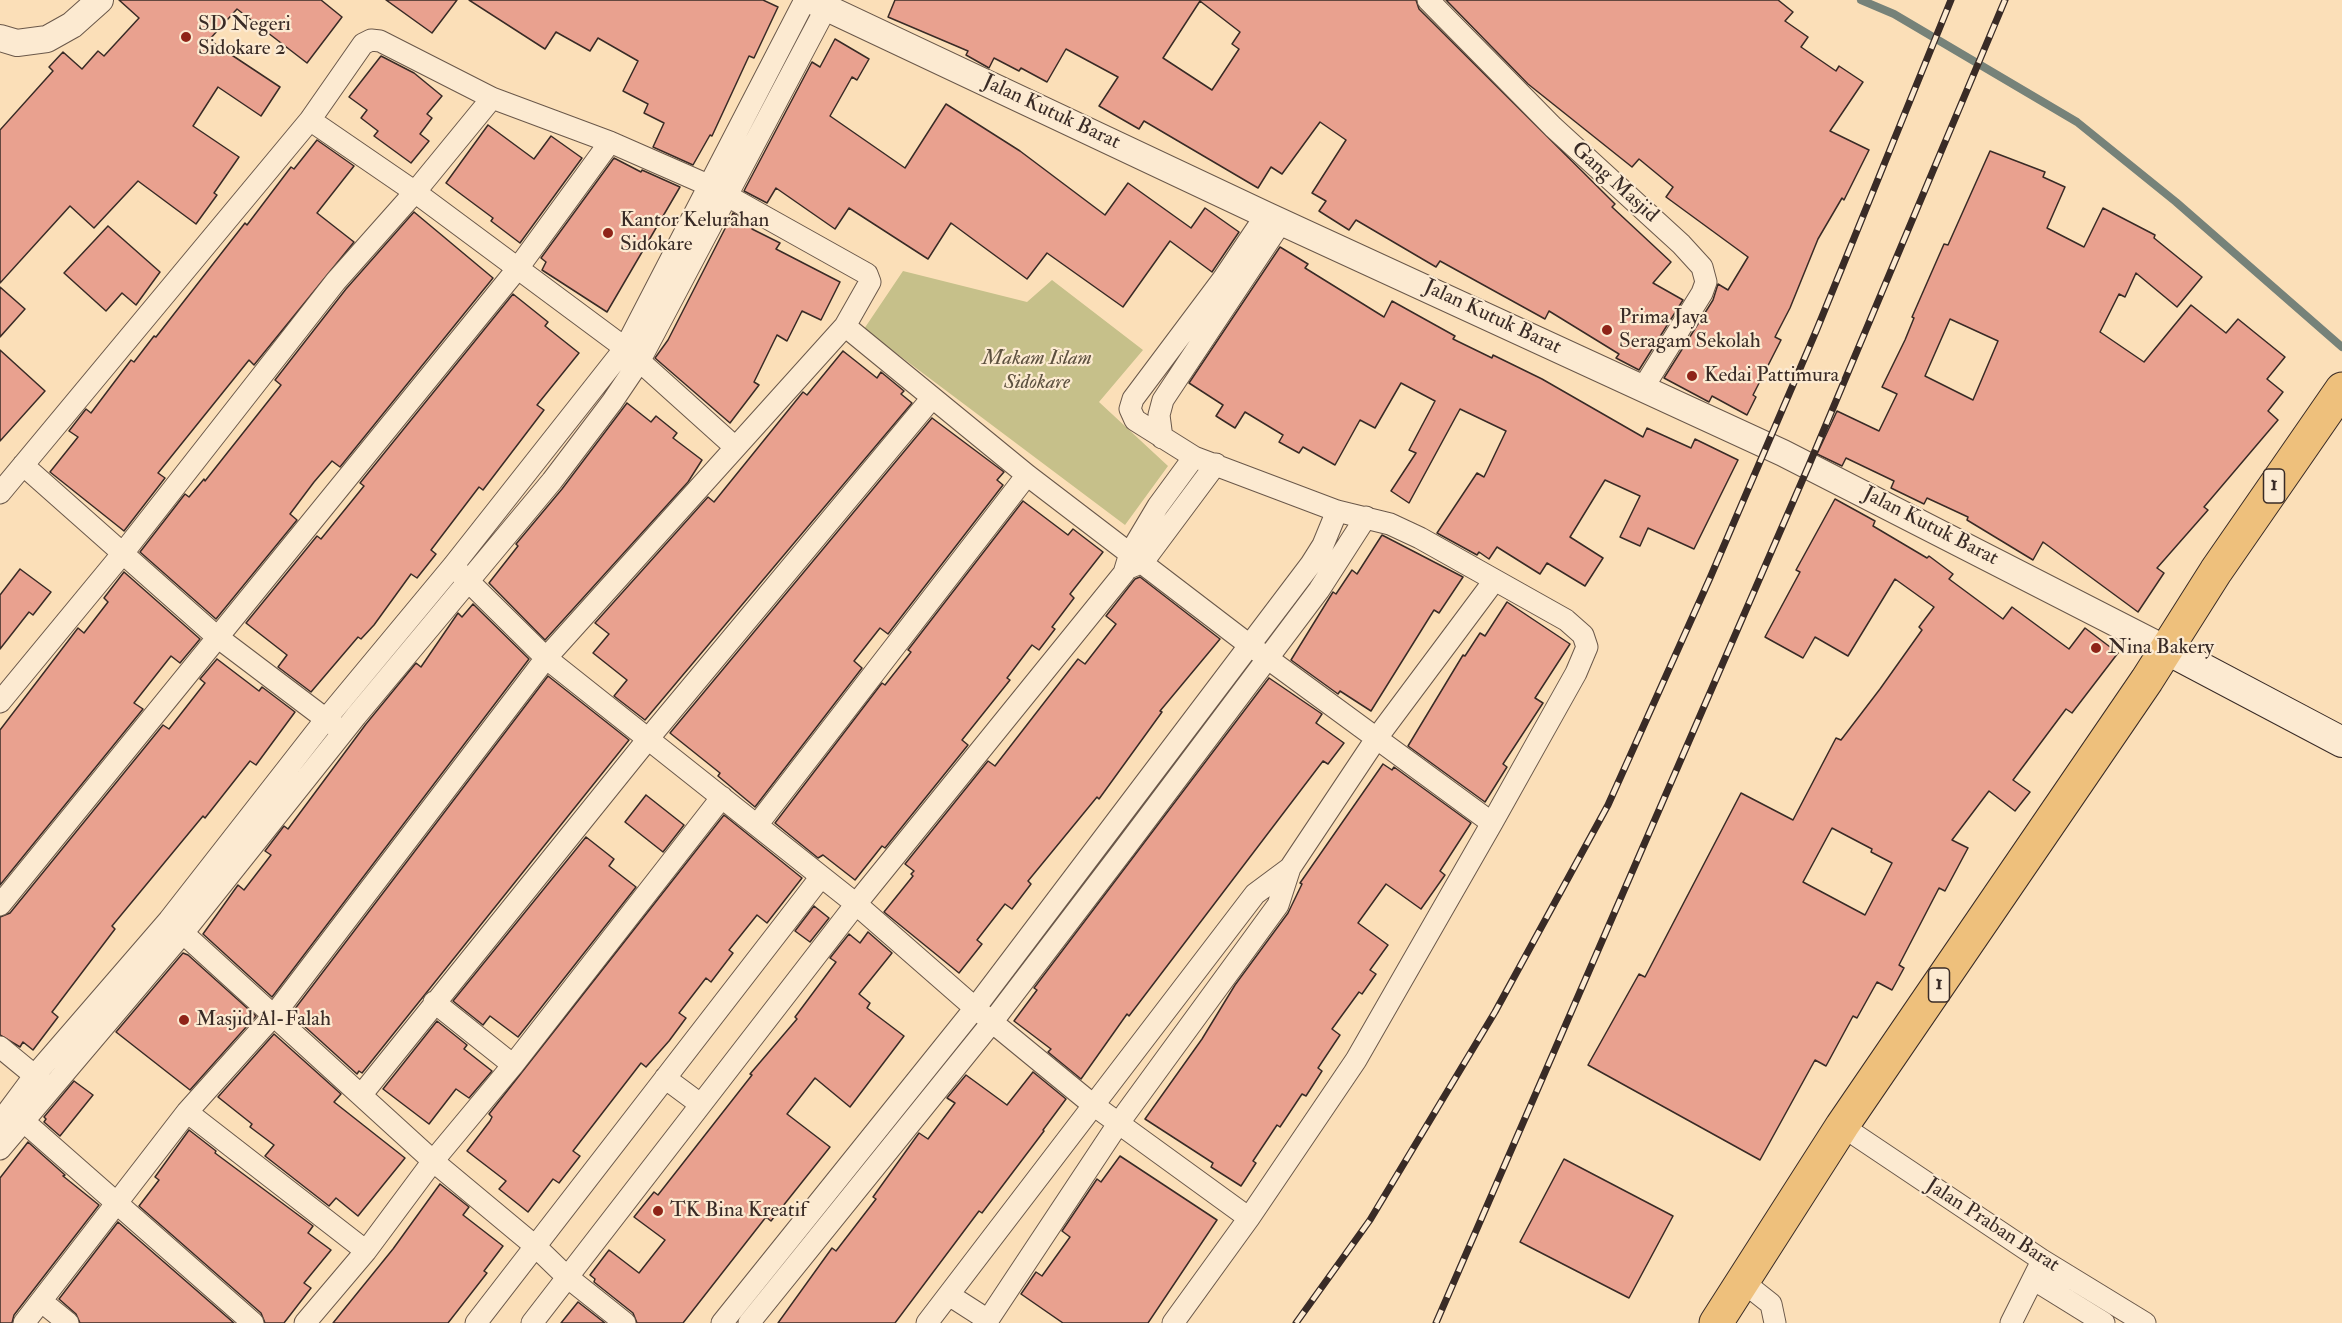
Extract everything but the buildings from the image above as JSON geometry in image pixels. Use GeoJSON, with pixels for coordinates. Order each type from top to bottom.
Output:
{"type":"FeatureCollection","features":[{"type":"Feature","properties":{"kind":"highway","name":"1"},"geometry":{"type":"LineString","coordinates":[[1716,1323],[1842,1126],[2166,649],[2216,571],[2338,396]]}},
{"type":"Feature","properties":{"kind":"main road"},"geometry":{"type":"LineString","coordinates":[[2166,649],[2342,742]]}},
{"type":"Feature","properties":{"kind":"street"},"geometry":{"type":"LineString","coordinates":[[0,38],[17,43],[47,39],[72,25],[100,0]]}},
{"type":"Feature","properties":{"kind":"street","name":"Gang Masjid"},"geometry":{"type":"LineString","coordinates":[[1428,0],[1553,127],[1681,244],[1702,267],[1706,282],[1702,293],[1643,388]]}},
{"type":"Feature","properties":{"kind":"street"},"geometry":{"type":"LineString","coordinates":[[176,926],[326,719],[632,355],[708,185],[814,3]]}},
{"type":"Feature","properties":{"kind":"street"},"geometry":{"type":"LineString","coordinates":[[0,1149],[12,1117],[343,732],[552,481],[632,355],[727,196],[814,3]]}},
{"type":"Feature","properties":{"kind":"street","name":"Jalan Kutuk Barat"},"geometry":{"type":"LineString","coordinates":[[814,3],[1783,453],[2166,649]]}},
{"type":"Feature","properties":{"kind":"street"},"geometry":{"type":"LineString","coordinates":[[0,493],[310,120],[363,44],[371,40],[380,41],[492,98],[610,142],[708,185],[869,276],[870,282],[845,326],[546,658],[274,1015],[187,1112],[24,1323]]}},
{"type":"Feature","properties":{"kind":"street"},"geometry":{"type":"LineString","coordinates":[[0,702],[123,553],[336,281],[416,192],[492,98]]}},
{"type":"Feature","properties":{"kind":"street"},"geometry":{"type":"LineString","coordinates":[[310,120],[416,192],[632,355],[735,447]]}},
{"type":"Feature","properties":{"kind":"street"},"geometry":{"type":"LineString","coordinates":[[0,904],[518,268],[610,142]]}},
{"type":"Feature","properties":{"kind":"street"},"geometry":{"type":"LineString","coordinates":[[1162,438],[1159,415],[1163,400],[1274,218]]}},
{"type":"Feature","properties":{"kind":"street"},"geometry":{"type":"LineString","coordinates":[[1173,1323],[1249,1218],[1356,1060],[1576,673],[1587,647],[1583,635],[1566,620],[1420,538],[1366,517],[1337,511],[1194,457],[1135,420],[1130,409],[1133,399],[1223,279],[1274,218]]}},
{"type":"Feature","properties":{"kind":"street"},"geometry":{"type":"LineString","coordinates":[[845,326],[1133,561],[1492,823]]}},
{"type":"Feature","properties":{"kind":"street"},"geometry":{"type":"LineString","coordinates":[[362,1094],[648,739],[933,398]]}},
{"type":"Feature","properties":{"kind":"street"},"geometry":{"type":"LineString","coordinates":[[1133,561],[1158,506],[1194,457]]}},
{"type":"Feature","properties":{"kind":"street"},"geometry":{"type":"LineString","coordinates":[[532,1323],[566,1276],[856,904],[1133,561],[1216,464]]}},
{"type":"Feature","properties":{"kind":"street"},"geometry":{"type":"LineString","coordinates":[[23,465],[216,636],[343,732]]}},
{"type":"Feature","properties":{"kind":"street"},"geometry":{"type":"LineString","coordinates":[[757,825],[1027,475]]}},
{"type":"Feature","properties":{"kind":"street"},"geometry":{"type":"LineString","coordinates":[[749,1323],[827,1210],[975,1008],[1248,644],[1311,564],[1323,545],[1337,511]]}},
{"type":"Feature","properties":{"kind":"street"},"geometry":{"type":"LineString","coordinates":[[722,1323],[827,1210],[993,1021],[1319,590],[1366,517]]}},
{"type":"Feature","properties":{"kind":"street"},"geometry":{"type":"LineString","coordinates":[[453,566],[546,658],[757,825],[820,878],[856,904],[975,1008],[1092,1104],[1249,1218]]}},
{"type":"Feature","properties":{"kind":"street"},"geometry":{"type":"LineString","coordinates":[[949,1295],[987,1322],[1118,1124],[1278,905],[1290,868],[1376,739],[1494,581]]}},
{"type":"Feature","properties":{"kind":"street"},"geometry":{"type":"LineString","coordinates":[[305,1323],[366,1251],[433,1161],[513,1065],[722,797]]}},
{"type":"Feature","properties":{"kind":"street"},"geometry":{"type":"LineString","coordinates":[[1125,808],[1143,824]]}},
{"type":"Feature","properties":{"kind":"street"},"geometry":{"type":"LineString","coordinates":[[1107,833],[1125,848]]}},
{"type":"Feature","properties":{"kind":"street"},"geometry":{"type":"LineString","coordinates":[[927,1323],[1092,1104],[1256,894],[1290,868]]}},
{"type":"Feature","properties":{"kind":"street"},"geometry":{"type":"LineString","coordinates":[[476,1323],[820,878]]}},
{"type":"Feature","properties":{"kind":"street"},"geometry":{"type":"LineString","coordinates":[[176,926],[433,1161],[535,1246],[566,1276],[625,1323]]}},
{"type":"Feature","properties":{"kind":"street"},"geometry":{"type":"LineString","coordinates":[[434,1002],[513,1065]]}},
{"type":"Feature","properties":{"kind":"street"},"geometry":{"type":"LineString","coordinates":[[0,1047],[43,1082]]}},
{"type":"Feature","properties":{"kind":"street"},"geometry":{"type":"LineString","coordinates":[[665,1078],[700,1104]]}},
{"type":"Feature","properties":{"kind":"street"},"geometry":{"type":"LineString","coordinates":[[187,1112],[366,1251]]}},
{"type":"Feature","properties":{"kind":"street"},"geometry":{"type":"LineString","coordinates":[[12,1117],[253,1323]]}},
{"type":"Feature","properties":{"kind":"street","name":"Jalan Praban Barat"},"geometry":{"type":"LineString","coordinates":[[1842,1126],[2042,1260],[2145,1323]]}},
{"type":"Feature","properties":{"kind":"street"},"geometry":{"type":"LineString","coordinates":[[2011,1323],[2042,1260]]}},
{"type":"Feature","properties":{"kind":"street"},"geometry":{"type":"LineString","coordinates":[[2032,1279],[2104,1323]]}},
{"type":"Feature","properties":{"kind":"street"},"geometry":{"type":"LineString","coordinates":[[1742,1281],[1771,1304],[1775,1323]]}},
{"type":"Feature","properties":{"kind":"street"},"geometry":{"type":"LineString","coordinates":[[41,1301],[69,1323]]}},
{"type":"Feature","properties":{"kind":"green space","name":"Makam Islam Sidokare"},"geometry":{"type":"Polygon","coordinates":[[[903,271],[1027,302],[1052,280],[1143,350],[1099,402],[1168,466],[1125,525],[864,329],[903,271]]]}},
{"type":"Feature","properties":{"kind":"waterway"},"geometry":{"type":"LineString","coordinates":[[1861,0],[1894,14],[2077,122],[2176,202],[2342,347]]}},
{"type":"Feature","properties":{"kind":"railway"},"geometry":{"type":"LineString","coordinates":[[1296,1323],[1370,1220],[1495,1012],[1608,805],[1710,578],[1817,329],[1951,0]]}},
{"type":"Feature","properties":{"kind":"railway"},"geometry":{"type":"LineString","coordinates":[[1436,1323],[1809,465],[2005,0]]}},
{"type":"Feature","properties":{"kind":"place","name":"SD Negeri Sidokare 2"},"geometry":{"type":"Point","coordinates":[186,37]}},
{"type":"Feature","properties":{"kind":"place","name":"Kantor Kelurahan Sidokare"},"geometry":{"type":"Point","coordinates":[608,233]}},
{"type":"Feature","properties":{"kind":"place","name":"Prima Jaya Seragam Sekolah"},"geometry":{"type":"Point","coordinates":[1607,330]}},
{"type":"Feature","properties":{"kind":"place","name":"Kedai Pattimura"},"geometry":{"type":"Point","coordinates":[1692,376]}},
{"type":"Feature","properties":{"kind":"place","name":"Nina Bakery"},"geometry":{"type":"Point","coordinates":[2096,648]}},
{"type":"Feature","properties":{"kind":"place","name":"Masjid Al-Falah"},"geometry":{"type":"Point","coordinates":[184,1020]}},
{"type":"Feature","properties":{"kind":"place","name":"TK Bina Kreatif"},"geometry":{"type":"Point","coordinates":[658,1211]}}]}
